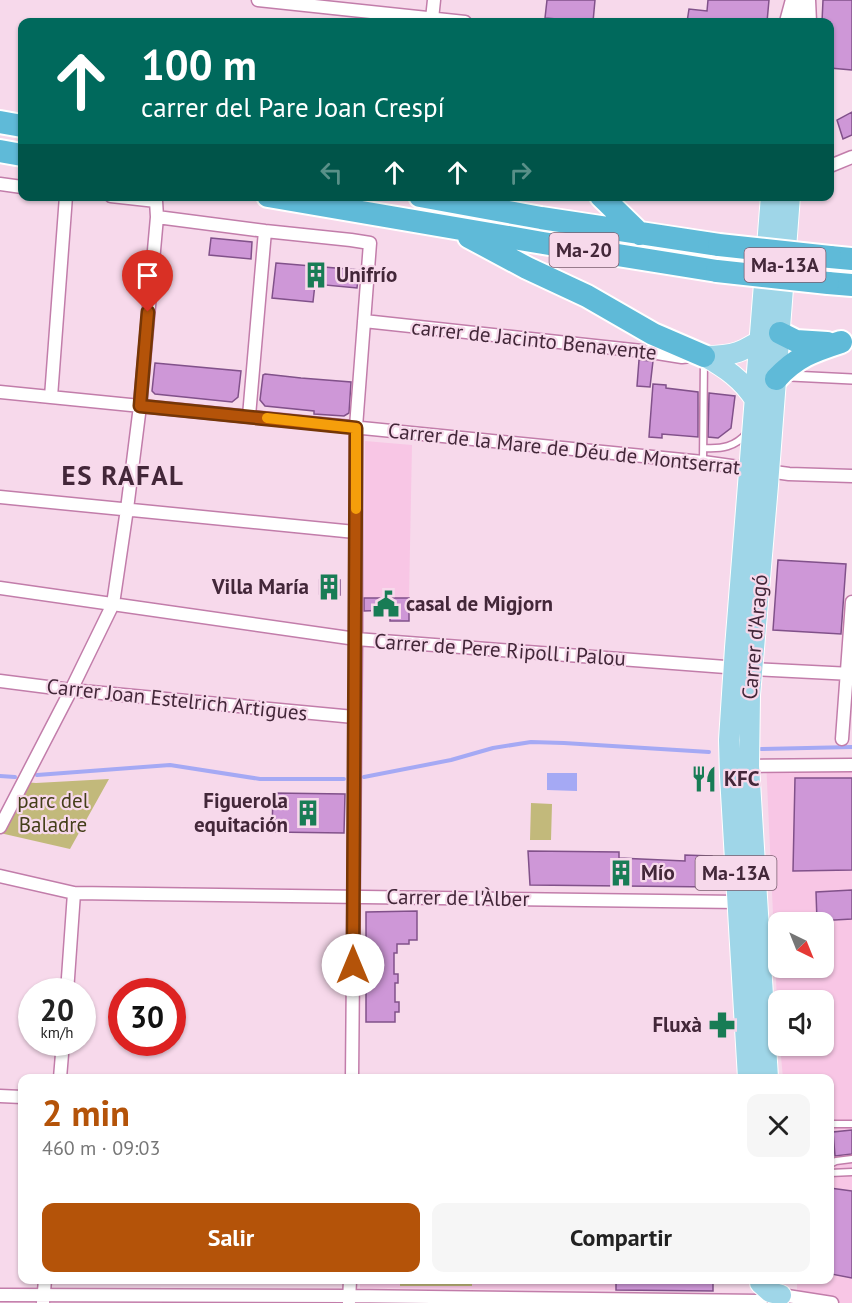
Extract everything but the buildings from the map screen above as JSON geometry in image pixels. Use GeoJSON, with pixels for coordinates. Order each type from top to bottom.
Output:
{"type":"FeatureCollection","features":[{"type":"Feature","properties":{"kind":"highway"},"geometry":{"type":"LineString","coordinates":[[0,122],[18,125]]}},
{"type":"Feature","properties":{"kind":"highway"},"geometry":{"type":"LineString","coordinates":[[0,151],[18,154]]}},
{"type":"Feature","properties":{"kind":"highway","name":"Ma-20"},"geometry":{"type":"LineString","coordinates":[[297,201],[717,271],[852,285]]}},
{"type":"Feature","properties":{"kind":"highway","name":"Ma-20"},"geometry":{"type":"LineString","coordinates":[[455,201],[719,246],[841,258]]}},
{"type":"Feature","properties":{"kind":"highway"},"geometry":{"type":"LineString","coordinates":[[606,201],[640,234]]}},
{"type":"Feature","properties":{"kind":"highway"},"geometry":{"type":"LineString","coordinates":[[452,228],[527,268],[587,296],[652,334],[704,356]]}},
{"type":"Feature","properties":{"kind":"highway"},"geometry":{"type":"LineString","coordinates":[[769,337],[804,343],[847,342]]}},
{"type":"Feature","properties":{"kind":"highway"},"geometry":{"type":"LineString","coordinates":[[783,378],[795,361],[815,351],[847,342]]}},
{"type":"Feature","properties":{"kind":"main road"},"geometry":{"type":"LineString","coordinates":[[790,18],[795,0]]}},
{"type":"Feature","properties":{"kind":"main road"},"geometry":{"type":"LineString","coordinates":[[806,0],[807,18]]}},
{"type":"Feature","properties":{"kind":"main road"},"geometry":{"type":"LineString","coordinates":[[704,356],[739,352],[769,337],[761,317],[771,201]]}},
{"type":"Feature","properties":{"kind":"main road","name":"Carrer d'Aragó"},"geometry":{"type":"LineString","coordinates":[[760,470],[753,422],[755,400],[769,337],[789,201]]}},
{"type":"Feature","properties":{"kind":"main road","name":"Carrer d'Aragó"},"geometry":{"type":"LineString","coordinates":[[748,1074],[729,740],[742,669],[760,470],[783,378],[769,337]]}},
{"type":"Feature","properties":{"kind":"main road"},"geometry":{"type":"LineString","coordinates":[[704,356],[735,376],[755,400]]}},
{"type":"Feature","properties":{"kind":"main road","name":"Carrer d'Aragó"},"geometry":{"type":"LineString","coordinates":[[742,669],[749,703],[749,766],[758,910],[768,941]]}},
{"type":"Feature","properties":{"kind":"main road"},"geometry":{"type":"LineString","coordinates":[[738,902],[749,904],[758,910]]}},
{"type":"Feature","properties":{"kind":"main road","name":"Carrer d'Aragó"},"geometry":{"type":"LineString","coordinates":[[768,1074],[769,978]]}},
{"type":"Feature","properties":{"kind":"street"},"geometry":{"type":"LineString","coordinates":[[258,0],[423,18]]}},
{"type":"Feature","properties":{"kind":"street"},"geometry":{"type":"LineString","coordinates":[[432,18],[434,0]]}},
{"type":"Feature","properties":{"kind":"street"},"geometry":{"type":"LineString","coordinates":[[834,164],[852,157]]}},
{"type":"Feature","properties":{"kind":"street"},"geometry":{"type":"LineString","coordinates":[[0,184],[18,186]]}},
{"type":"Feature","properties":{"kind":"street"},"geometry":{"type":"LineString","coordinates":[[51,397],[66,201]]}},
{"type":"Feature","properties":{"kind":"street"},"geometry":{"type":"LineString","coordinates":[[0,827],[113,604],[128,509],[140,406],[157,217],[156,201]]}},
{"type":"Feature","properties":{"kind":"street"},"geometry":{"type":"LineString","coordinates":[[157,217],[370,243],[356,428],[352,1074]]}},
{"type":"Feature","properties":{"kind":"street"},"geometry":{"type":"LineString","coordinates":[[249,416],[265,231]]}},
{"type":"Feature","properties":{"kind":"street","name":"carrer de Jacinto Benavente"},"geometry":{"type":"LineString","coordinates":[[364,321],[682,357],[704,356]]}},
{"type":"Feature","properties":{"kind":"street"},"geometry":{"type":"LineString","coordinates":[[783,378],[852,379]]}},
{"type":"Feature","properties":{"kind":"street","name":"Carrer de la Mare de Déu de Montserrat"},"geometry":{"type":"LineString","coordinates":[[0,392],[703,462],[789,474],[852,476]]}},
{"type":"Feature","properties":{"kind":"street"},"geometry":{"type":"LineString","coordinates":[[0,497],[356,532]]}},
{"type":"Feature","properties":{"kind":"street","name":"Carrer de Pere Ripoll i Palou"},"geometry":{"type":"LineString","coordinates":[[0,588],[356,639],[742,669],[849,674]]}},
{"type":"Feature","properties":{"kind":"street"},"geometry":{"type":"LineString","coordinates":[[842,739],[849,674],[852,602]]}},
{"type":"Feature","properties":{"kind":"street","name":"Carrer Joan Estelrich Artigues"},"geometry":{"type":"LineString","coordinates":[[0,681],[354,717]]}},
{"type":"Feature","properties":{"kind":"street"},"geometry":{"type":"LineString","coordinates":[[749,766],[852,765]]}},
{"type":"Feature","properties":{"kind":"street","name":"Carrer de l'Àlber"},"geometry":{"type":"LineString","coordinates":[[0,876],[74,893],[738,902]]}},
{"type":"Feature","properties":{"kind":"street"},"geometry":{"type":"LineString","coordinates":[[68,978],[74,893]]}},
{"type":"Feature","properties":{"kind":"street"},"geometry":{"type":"LineString","coordinates":[[60,1074],[62,1056]]}},
{"type":"Feature","properties":{"kind":"street"},"geometry":{"type":"LineString","coordinates":[[0,1096],[18,1097]]}},
{"type":"Feature","properties":{"kind":"street"},"geometry":{"type":"LineString","coordinates":[[43,1299],[45,1284]]}},
{"type":"Feature","properties":{"kind":"street"},"geometry":{"type":"LineString","coordinates":[[349,1299],[350,1284]]}},
{"type":"Feature","properties":{"kind":"street"},"geometry":{"type":"LineString","coordinates":[[0,1295],[43,1299],[349,1299],[769,1294],[832,1303]]}},
{"type":"Feature","properties":{"kind":"lane"},"geometry":{"type":"LineString","coordinates":[[703,462],[704,356]]}},
{"type":"Feature","properties":{"kind":"lane"},"geometry":{"type":"LineString","coordinates":[[704,448],[719,449],[735,444],[742,439],[753,422]]}},
{"type":"Feature","properties":{"kind":"lane"},"geometry":{"type":"LineString","coordinates":[[834,1124],[852,1124]]}},
{"type":"Feature","properties":{"kind":"lane"},"geometry":{"type":"LineString","coordinates":[[834,1162],[852,1159]]}},
{"type":"Feature","properties":{"kind":"lane"},"geometry":{"type":"LineString","coordinates":[[834,1173],[852,1172]]}},
{"type":"Feature","properties":{"kind":"shaded area"},"geometry":{"type":"Polygon","coordinates":[[[365,441],[412,445],[409,598],[364,598],[365,441]]]}},
{"type":"Feature","properties":{"kind":"shaded area"},"geometry":{"type":"Polygon","coordinates":[[[852,758],[852,1303],[797,1303],[797,1284],[834,1284],[834,1074],[783,1074],[781,1056],[834,1056],[834,990],[777,990],[776,978],[834,978],[834,912],[773,912],[766,760],[852,758]]]}},
{"type":"Feature","properties":{"kind":"shaded area"},"geometry":{"type":"Polygon","coordinates":[[[360,1284],[616,1284],[616,1290],[360,1288],[360,1284]]]}},
{"type":"Feature","properties":{"kind":"green space","name":"parc del Baladre"},"geometry":{"type":"Polygon","coordinates":[[[109,779],[70,849],[0,833],[0,827],[23,782],[109,779]]]}},
{"type":"Feature","properties":{"kind":"green space"},"geometry":{"type":"Polygon","coordinates":[[[531,803],[552,804],[551,840],[530,840],[531,803]]]}},
{"type":"Feature","properties":{"kind":"green space"},"geometry":{"type":"Polygon","coordinates":[[[400,1284],[472,1284],[472,1286],[400,1286],[400,1284]]]}},
{"type":"Feature","properties":{"kind":"water"},"geometry":{"type":"Polygon","coordinates":[[[547,773],[577,773],[577,791],[547,790],[547,773]]]}},
{"type":"Feature","properties":{"kind":"waterway"},"geometry":{"type":"LineString","coordinates":[[364,777],[451,760],[493,748],[531,742],[709,752]]}},
{"type":"Feature","properties":{"kind":"waterway"},"geometry":{"type":"LineString","coordinates":[[761,749],[852,747]]}},
{"type":"Feature","properties":{"kind":"waterway"},"geometry":{"type":"LineString","coordinates":[[37,775],[170,765],[260,779],[344,779]]}},
{"type":"Feature","properties":{"kind":"waterway"},"geometry":{"type":"LineString","coordinates":[[0,776],[15,777]]}},
{"type":"Feature","properties":{"kind":"slow traffic"},"geometry":{"type":"LineString","coordinates":[[267,418],[356,428],[356,509]]}},
{"type":"Feature","properties":{"kind":"place","name":"Unifrío"},"geometry":{"type":"Point","coordinates":[316,275]}},
{"type":"Feature","properties":{"kind":"place","name":"Villa María"},"geometry":{"type":"Point","coordinates":[329,587]}},
{"type":"Feature","properties":{"kind":"place","name":"casal de Migjorn"},"geometry":{"type":"Point","coordinates":[386,604]}},
{"type":"Feature","properties":{"kind":"place","name":"KFC"},"geometry":{"type":"Point","coordinates":[704,779]}},
{"type":"Feature","properties":{"kind":"place","name":"Figuerola equitación"},"geometry":{"type":"Point","coordinates":[308,813]}},
{"type":"Feature","properties":{"kind":"place","name":"Mío"},"geometry":{"type":"Point","coordinates":[621,873]}},
{"type":"Feature","properties":{"kind":"place","name":"Fluxà"},"geometry":{"type":"Point","coordinates":[722,1025]}},
{"type":"Feature","properties":{"kind":"district","name":"ES RAFAL"},"geometry":{"type":"Point","coordinates":[123,476]}},
{"type":"Feature","properties":{"kind":"route"},"geometry":{"type":"LineString","coordinates":[[148,312],[140,406],[356,428],[353,965]]}}]}
